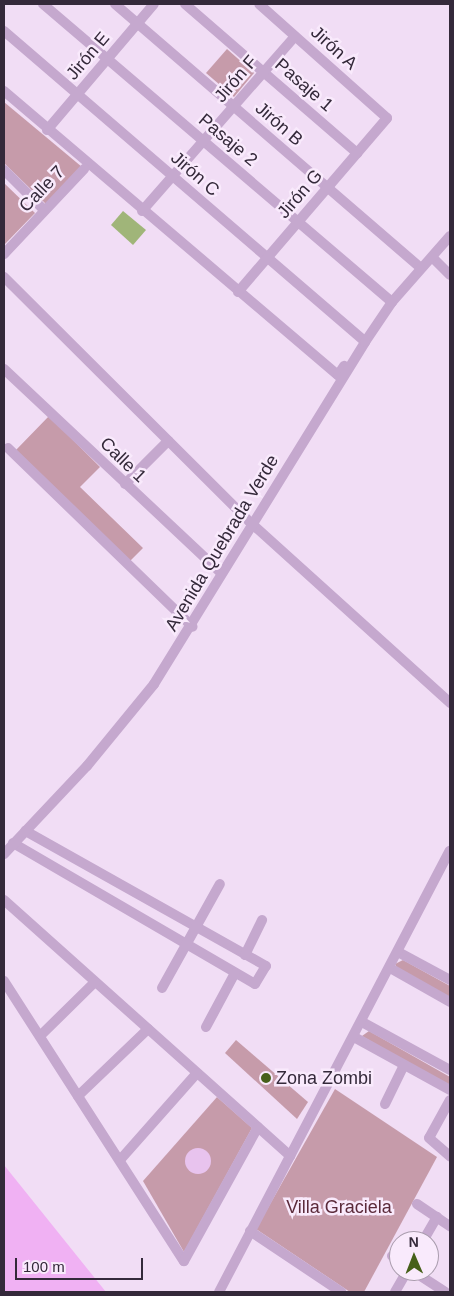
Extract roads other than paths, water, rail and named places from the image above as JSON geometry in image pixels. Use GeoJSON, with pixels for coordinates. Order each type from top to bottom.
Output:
{"type":"FeatureCollection","features":[{"type":"Feature","properties":{"kind":"street","name":"Pasaje 2"},"geometry":{"type":"LineString","coordinates":[[43,4],[392,302]]}},
{"type":"Feature","properties":{"kind":"street","name":"Jirón B"},"geometry":{"type":"LineString","coordinates":[[115,4],[421,268]]}},
{"type":"Feature","properties":{"kind":"street","name":"Jirón E"},"geometry":{"type":"LineString","coordinates":[[47,130],[154,4]]}},
{"type":"Feature","properties":{"kind":"street","name":"Pasaje 1"},"geometry":{"type":"LineString","coordinates":[[185,4],[357,152]]}},
{"type":"Feature","properties":{"kind":"street","name":"Jirón A"},"geometry":{"type":"LineString","coordinates":[[259,4],[387,118]]}},
{"type":"Feature","properties":{"kind":"street","name":"Jirón C"},"geometry":{"type":"LineString","coordinates":[[4,30],[363,341]]}},
{"type":"Feature","properties":{"kind":"street","name":"Jirón F"},"geometry":{"type":"LineString","coordinates":[[142,211],[295,36]]}},
{"type":"Feature","properties":{"kind":"street"},"geometry":{"type":"LineString","coordinates":[[4,92],[142,211],[338,375],[363,341]]}},
{"type":"Feature","properties":{"kind":"street","name":"Jirón G"},"geometry":{"type":"LineString","coordinates":[[238,292],[387,118]]}},
{"type":"Feature","properties":{"kind":"street","name":"Calle 7"},"geometry":{"type":"LineString","coordinates":[[4,254],[84,169]]}},
{"type":"Feature","properties":{"kind":"street"},"geometry":{"type":"LineString","coordinates":[[4,170],[44,210]]}},
{"type":"Feature","properties":{"kind":"street","name":"Avenida Quebrada Verde"},"geometry":{"type":"LineString","coordinates":[[4,854],[93,758],[154,684],[193,626],[250,522],[363,341],[392,302],[421,268],[433,258],[450,236]]}},
{"type":"Feature","properties":{"kind":"street"},"geometry":{"type":"LineString","coordinates":[[433,258],[450,275]]}},
{"type":"Feature","properties":{"kind":"street"},"geometry":{"type":"LineString","coordinates":[[4,277],[250,522],[450,703]]}},
{"type":"Feature","properties":{"kind":"street","name":"Calle 1"},"geometry":{"type":"LineString","coordinates":[[4,369],[221,574]]}},
{"type":"Feature","properties":{"kind":"street"},"geometry":{"type":"LineString","coordinates":[[124,484],[168,441]]}},
{"type":"Feature","properties":{"kind":"street"},"geometry":{"type":"LineString","coordinates":[[8,448],[193,626]]}},
{"type":"Feature","properties":{"kind":"street"},"geometry":{"type":"LineString","coordinates":[[13,843],[256,984],[266,966],[24,831]]}},
{"type":"Feature","properties":{"kind":"street"},"geometry":{"type":"LineString","coordinates":[[219,1292],[450,851]]}},
{"type":"Feature","properties":{"kind":"street"},"geometry":{"type":"LineString","coordinates":[[162,988],[220,884]]}},
{"type":"Feature","properties":{"kind":"street"},"geometry":{"type":"LineString","coordinates":[[4,900],[290,1156]]}},
{"type":"Feature","properties":{"kind":"street"},"geometry":{"type":"LineString","coordinates":[[244,954],[262,920]]}},
{"type":"Feature","properties":{"kind":"street"},"geometry":{"type":"LineString","coordinates":[[398,952],[450,980]]}},
{"type":"Feature","properties":{"kind":"street"},"geometry":{"type":"LineString","coordinates":[[390,968],[450,1002]]}},
{"type":"Feature","properties":{"kind":"street"},"geometry":{"type":"LineString","coordinates":[[206,1027],[235,973]]}},
{"type":"Feature","properties":{"kind":"street"},"geometry":{"type":"LineString","coordinates":[[4,981],[184,1260],[258,1128]]}},
{"type":"Feature","properties":{"kind":"street"},"geometry":{"type":"LineString","coordinates":[[40,1036],[95,982]]}},
{"type":"Feature","properties":{"kind":"street"},"geometry":{"type":"LineString","coordinates":[[362,1022],[450,1070]]}},
{"type":"Feature","properties":{"kind":"street"},"geometry":{"type":"LineString","coordinates":[[78,1096],[148,1029]]}},
{"type":"Feature","properties":{"kind":"street"},"geometry":{"type":"LineString","coordinates":[[354,1037],[450,1090]]}},
{"type":"Feature","properties":{"kind":"street"},"geometry":{"type":"LineString","coordinates":[[385,1104],[404,1065]]}},
{"type":"Feature","properties":{"kind":"street"},"geometry":{"type":"LineString","coordinates":[[120,1160],[197,1073]]}},
{"type":"Feature","properties":{"kind":"street"},"geometry":{"type":"LineString","coordinates":[[450,1100],[429,1138],[450,1156]]}},
{"type":"Feature","properties":{"kind":"street"},"geometry":{"type":"LineString","coordinates":[[417,1204],[450,1226]]}},
{"type":"Feature","properties":{"kind":"street"},"geometry":{"type":"LineString","coordinates":[[428,1231],[436,1217]]}},
{"type":"Feature","properties":{"kind":"street"},"geometry":{"type":"LineString","coordinates":[[250,1231],[341,1292]]}},
{"type":"Feature","properties":{"kind":"street"},"geometry":{"type":"LineString","coordinates":[[395,1292],[401,1281]]}},
{"type":"Feature","properties":{"kind":"street"},"geometry":{"type":"LineString","coordinates":[[428,1281],[444,1292]]}},
{"type":"Feature","properties":{"kind":"place","name":"Zona Zombi"},"geometry":{"type":"Point","coordinates":[266,1078]}},
{"type":"Feature","properties":{"kind":"park label","name":"Villa Graciela"},"geometry":{"type":"Point","coordinates":[339,1207]}}]}
